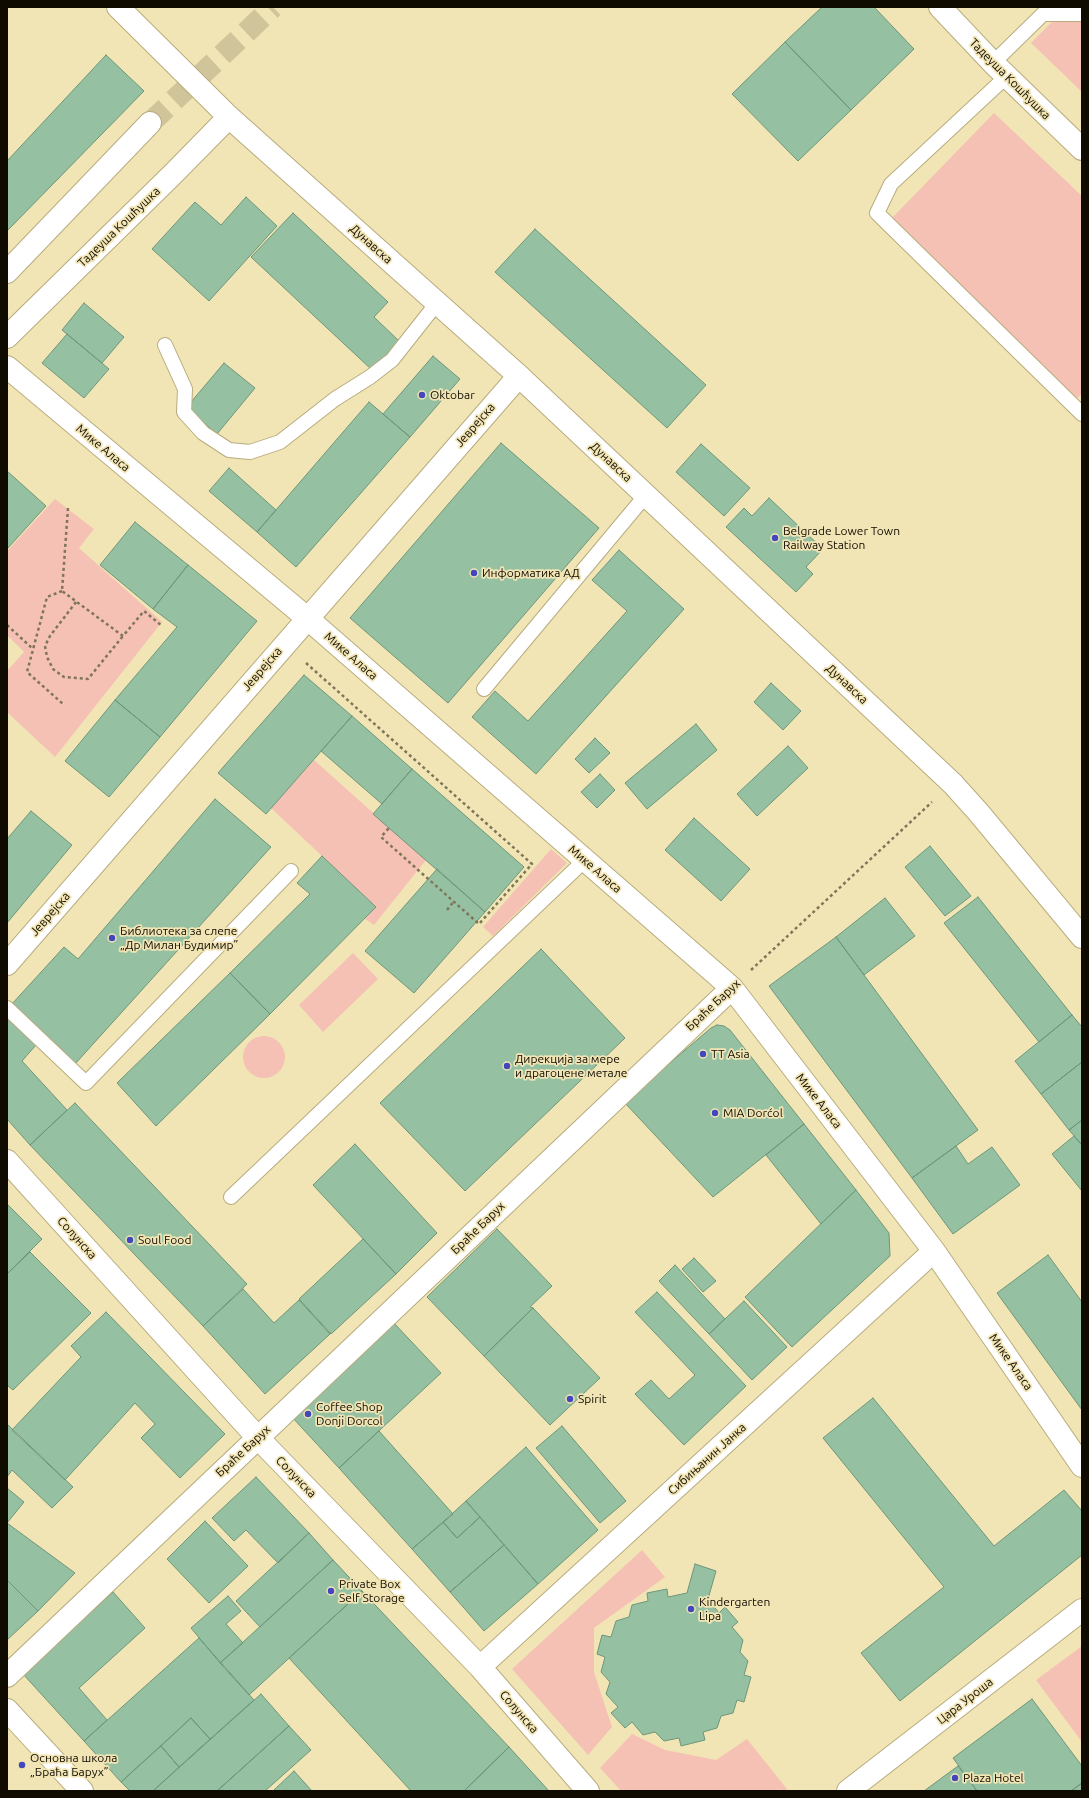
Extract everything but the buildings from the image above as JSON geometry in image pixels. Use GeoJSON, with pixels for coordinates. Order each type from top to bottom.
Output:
{"type":"FeatureCollection","features":[{"type":"Feature","properties":{"kind":"street","name":"Дунавска"},"geometry":{"type":"LineString","coordinates":[[118,7],[229,117],[518,376],[646,494],[953,784],[1082,937]]}},
{"type":"Feature","properties":{"kind":"street","name":"Тадеуша Кошћушка"},"geometry":{"type":"LineString","coordinates":[[940,7],[1000,69],[1082,149]]}},
{"type":"Feature","properties":{"kind":"street","name":"Тадеуша Кошћушка"},"geometry":{"type":"LineString","coordinates":[[7,337],[169,179],[229,117]]}},
{"type":"Feature","properties":{"kind":"street"},"geometry":{"type":"LineString","coordinates":[[7,272],[150,123]]}},
{"type":"Feature","properties":{"kind":"street","name":"Мике Аласа"},"geometry":{"type":"LineString","coordinates":[[7,367],[307,618],[732,988],[934,1251],[1082,1466]]}},
{"type":"Feature","properties":{"kind":"street","name":"Јеврејска"},"geometry":{"type":"LineString","coordinates":[[7,964],[518,376]]}},
{"type":"Feature","properties":{"kind":"street","name":"Браће Барух"},"geometry":{"type":"LineString","coordinates":[[7,1676],[732,988]]}},
{"type":"Feature","properties":{"kind":"street","name":"Солунска"},"geometry":{"type":"LineString","coordinates":[[7,1161],[258,1438],[480,1667],[588,1791]]}},
{"type":"Feature","properties":{"kind":"street","name":"Сибињанин Јанка"},"geometry":{"type":"LineString","coordinates":[[480,1667],[934,1251]]}},
{"type":"Feature","properties":{"kind":"street","name":"Цара Уроша"},"geometry":{"type":"LineString","coordinates":[[848,1791],[1082,1610]]}},
{"type":"Feature","properties":{"kind":"street"},"geometry":{"type":"LineString","coordinates":[[7,1710],[82,1791]]}},
{"type":"Feature","properties":{"kind":"lane"},"geometry":{"type":"LineString","coordinates":[[1082,14],[1043,14],[1000,69],[891,184],[877,213],[1082,414]]}},
{"type":"Feature","properties":{"kind":"lane"},"geometry":{"type":"LineString","coordinates":[[165,345],[185,389],[184,412],[203,433],[229,450],[250,452],[280,442],[335,399],[370,377],[392,360],[437,303]]}},
{"type":"Feature","properties":{"kind":"lane"},"geometry":{"type":"LineString","coordinates":[[484,689],[646,494]]}},
{"type":"Feature","properties":{"kind":"lane"},"geometry":{"type":"LineString","coordinates":[[231,1196],[585,860]]}},
{"type":"Feature","properties":{"kind":"lane"},"geometry":{"type":"LineString","coordinates":[[7,1008],[86,1083],[291,871]]}},
{"type":"Feature","properties":{"kind":"path"},"geometry":{"type":"LineString","coordinates":[[62,591],[68,508]]}},
{"type":"Feature","properties":{"kind":"path"},"geometry":{"type":"LineString","coordinates":[[62,591],[123,636]]}},
{"type":"Feature","properties":{"kind":"path"},"geometry":{"type":"LineString","coordinates":[[62,591],[47,597],[27,672],[64,704]]}},
{"type":"Feature","properties":{"kind":"path"},"geometry":{"type":"LineString","coordinates":[[76,602],[44,646],[47,657],[53,669],[64,677],[88,679],[144,611],[162,626]]}},
{"type":"Feature","properties":{"kind":"path"},"geometry":{"type":"LineString","coordinates":[[7,625],[33,649]]}},
{"type":"Feature","properties":{"kind":"path"},"geometry":{"type":"LineString","coordinates":[[284,644],[532,864],[479,924],[381,836],[389,828]]}},
{"type":"Feature","properties":{"kind":"path","name":"Браће Барух"},"geometry":{"type":"LineString","coordinates":[[732,988],[953,784]]}},
{"type":"Feature","properties":{"kind":"path"},"geometry":{"type":"LineString","coordinates":[[447,910],[454,902]]}},
{"type":"Feature","properties":{"kind":"shaded area"},"geometry":{"type":"Polygon","coordinates":[[[1067,7],[1082,7],[1082,92],[1031,43],[1067,7]]]}},
{"type":"Feature","properties":{"kind":"shaded area"},"geometry":{"type":"Polygon","coordinates":[[[994,113],[1082,196],[1082,394],[1077,398],[890,220],[994,113]]]}},
{"type":"Feature","properties":{"kind":"shaded area"},"geometry":{"type":"Polygon","coordinates":[[[55,499],[94,529],[79,548],[162,622],[55,757],[7,712],[7,671],[24,652],[7,635],[7,551],[55,499]]]}},
{"type":"Feature","properties":{"kind":"shaded area"},"geometry":{"type":"Polygon","coordinates":[[[314,760],[426,860],[374,925],[365,919],[376,907],[271,808],[314,760]]]}},
{"type":"Feature","properties":{"kind":"shaded area"},"geometry":{"type":"Polygon","coordinates":[[[551,849],[567,863],[493,936],[483,927],[551,849]]]}},
{"type":"Feature","properties":{"kind":"shaded area"},"geometry":{"type":"Polygon","coordinates":[[[353,953],[378,979],[323,1032],[299,1005],[353,953]]]}},
{"type":"Feature","properties":{"kind":"shaded area"},"geometry":{"type":"Polygon","coordinates":[[[264,1036],[279,1042],[285,1057],[279,1072],[264,1078],[249,1072],[243,1057],[249,1042],[264,1036]]]}},
{"type":"Feature","properties":{"kind":"shaded area"},"geometry":{"type":"Polygon","coordinates":[[[642,1550],[665,1577],[594,1628],[594,1672],[612,1727],[588,1755],[512,1669],[642,1550]]]}},
{"type":"Feature","properties":{"kind":"shaded area"},"geometry":{"type":"Polygon","coordinates":[[[1082,1646],[1082,1742],[1036,1680],[1082,1646]]]}},
{"type":"Feature","properties":{"kind":"shaded area"},"geometry":{"type":"Polygon","coordinates":[[[632,1734],[665,1750],[716,1760],[747,1739],[787,1789],[785,1791],[621,1791],[600,1768],[632,1734]]]}},
{"type":"Feature","properties":{"kind":"tunnel"},"geometry":{"type":"LineString","coordinates":[[150,123],[273,7]]}},
{"type":"Feature","properties":{"kind":"place","name":"Oktobar"},"geometry":{"type":"Point","coordinates":[422,395]}},
{"type":"Feature","properties":{"kind":"place","name":"Belgrade Lower Town Railway Station"},"geometry":{"type":"Point","coordinates":[775,538]}},
{"type":"Feature","properties":{"kind":"place","name":"Информатика АД"},"geometry":{"type":"Point","coordinates":[474,573]}},
{"type":"Feature","properties":{"kind":"place","name":"Библиотека за слепе „Др Милан Будимир”"},"geometry":{"type":"Point","coordinates":[112,938]}},
{"type":"Feature","properties":{"kind":"place","name":"TT Asia"},"geometry":{"type":"Point","coordinates":[703,1054]}},
{"type":"Feature","properties":{"kind":"place","name":"Дирекција за мере и драгоцене метале"},"geometry":{"type":"Point","coordinates":[507,1066]}},
{"type":"Feature","properties":{"kind":"place","name":"MIA Dorćol"},"geometry":{"type":"Point","coordinates":[715,1113]}},
{"type":"Feature","properties":{"kind":"place","name":"Soul Food"},"geometry":{"type":"Point","coordinates":[130,1240]}},
{"type":"Feature","properties":{"kind":"place","name":"Spirit"},"geometry":{"type":"Point","coordinates":[570,1399]}},
{"type":"Feature","properties":{"kind":"place","name":"Coffee Shop Donji Dorcol"},"geometry":{"type":"Point","coordinates":[308,1414]}},
{"type":"Feature","properties":{"kind":"place","name":"Private Box Self Storage"},"geometry":{"type":"Point","coordinates":[331,1591]}},
{"type":"Feature","properties":{"kind":"place","name":"Kindergarten Lipa"},"geometry":{"type":"Point","coordinates":[691,1609]}},
{"type":"Feature","properties":{"kind":"place","name":"Основна школа „Браћа Барух”"},"geometry":{"type":"Point","coordinates":[22,1765]}},
{"type":"Feature","properties":{"kind":"place","name":"Plaza Hotel"},"geometry":{"type":"Point","coordinates":[955,1778]}}]}
